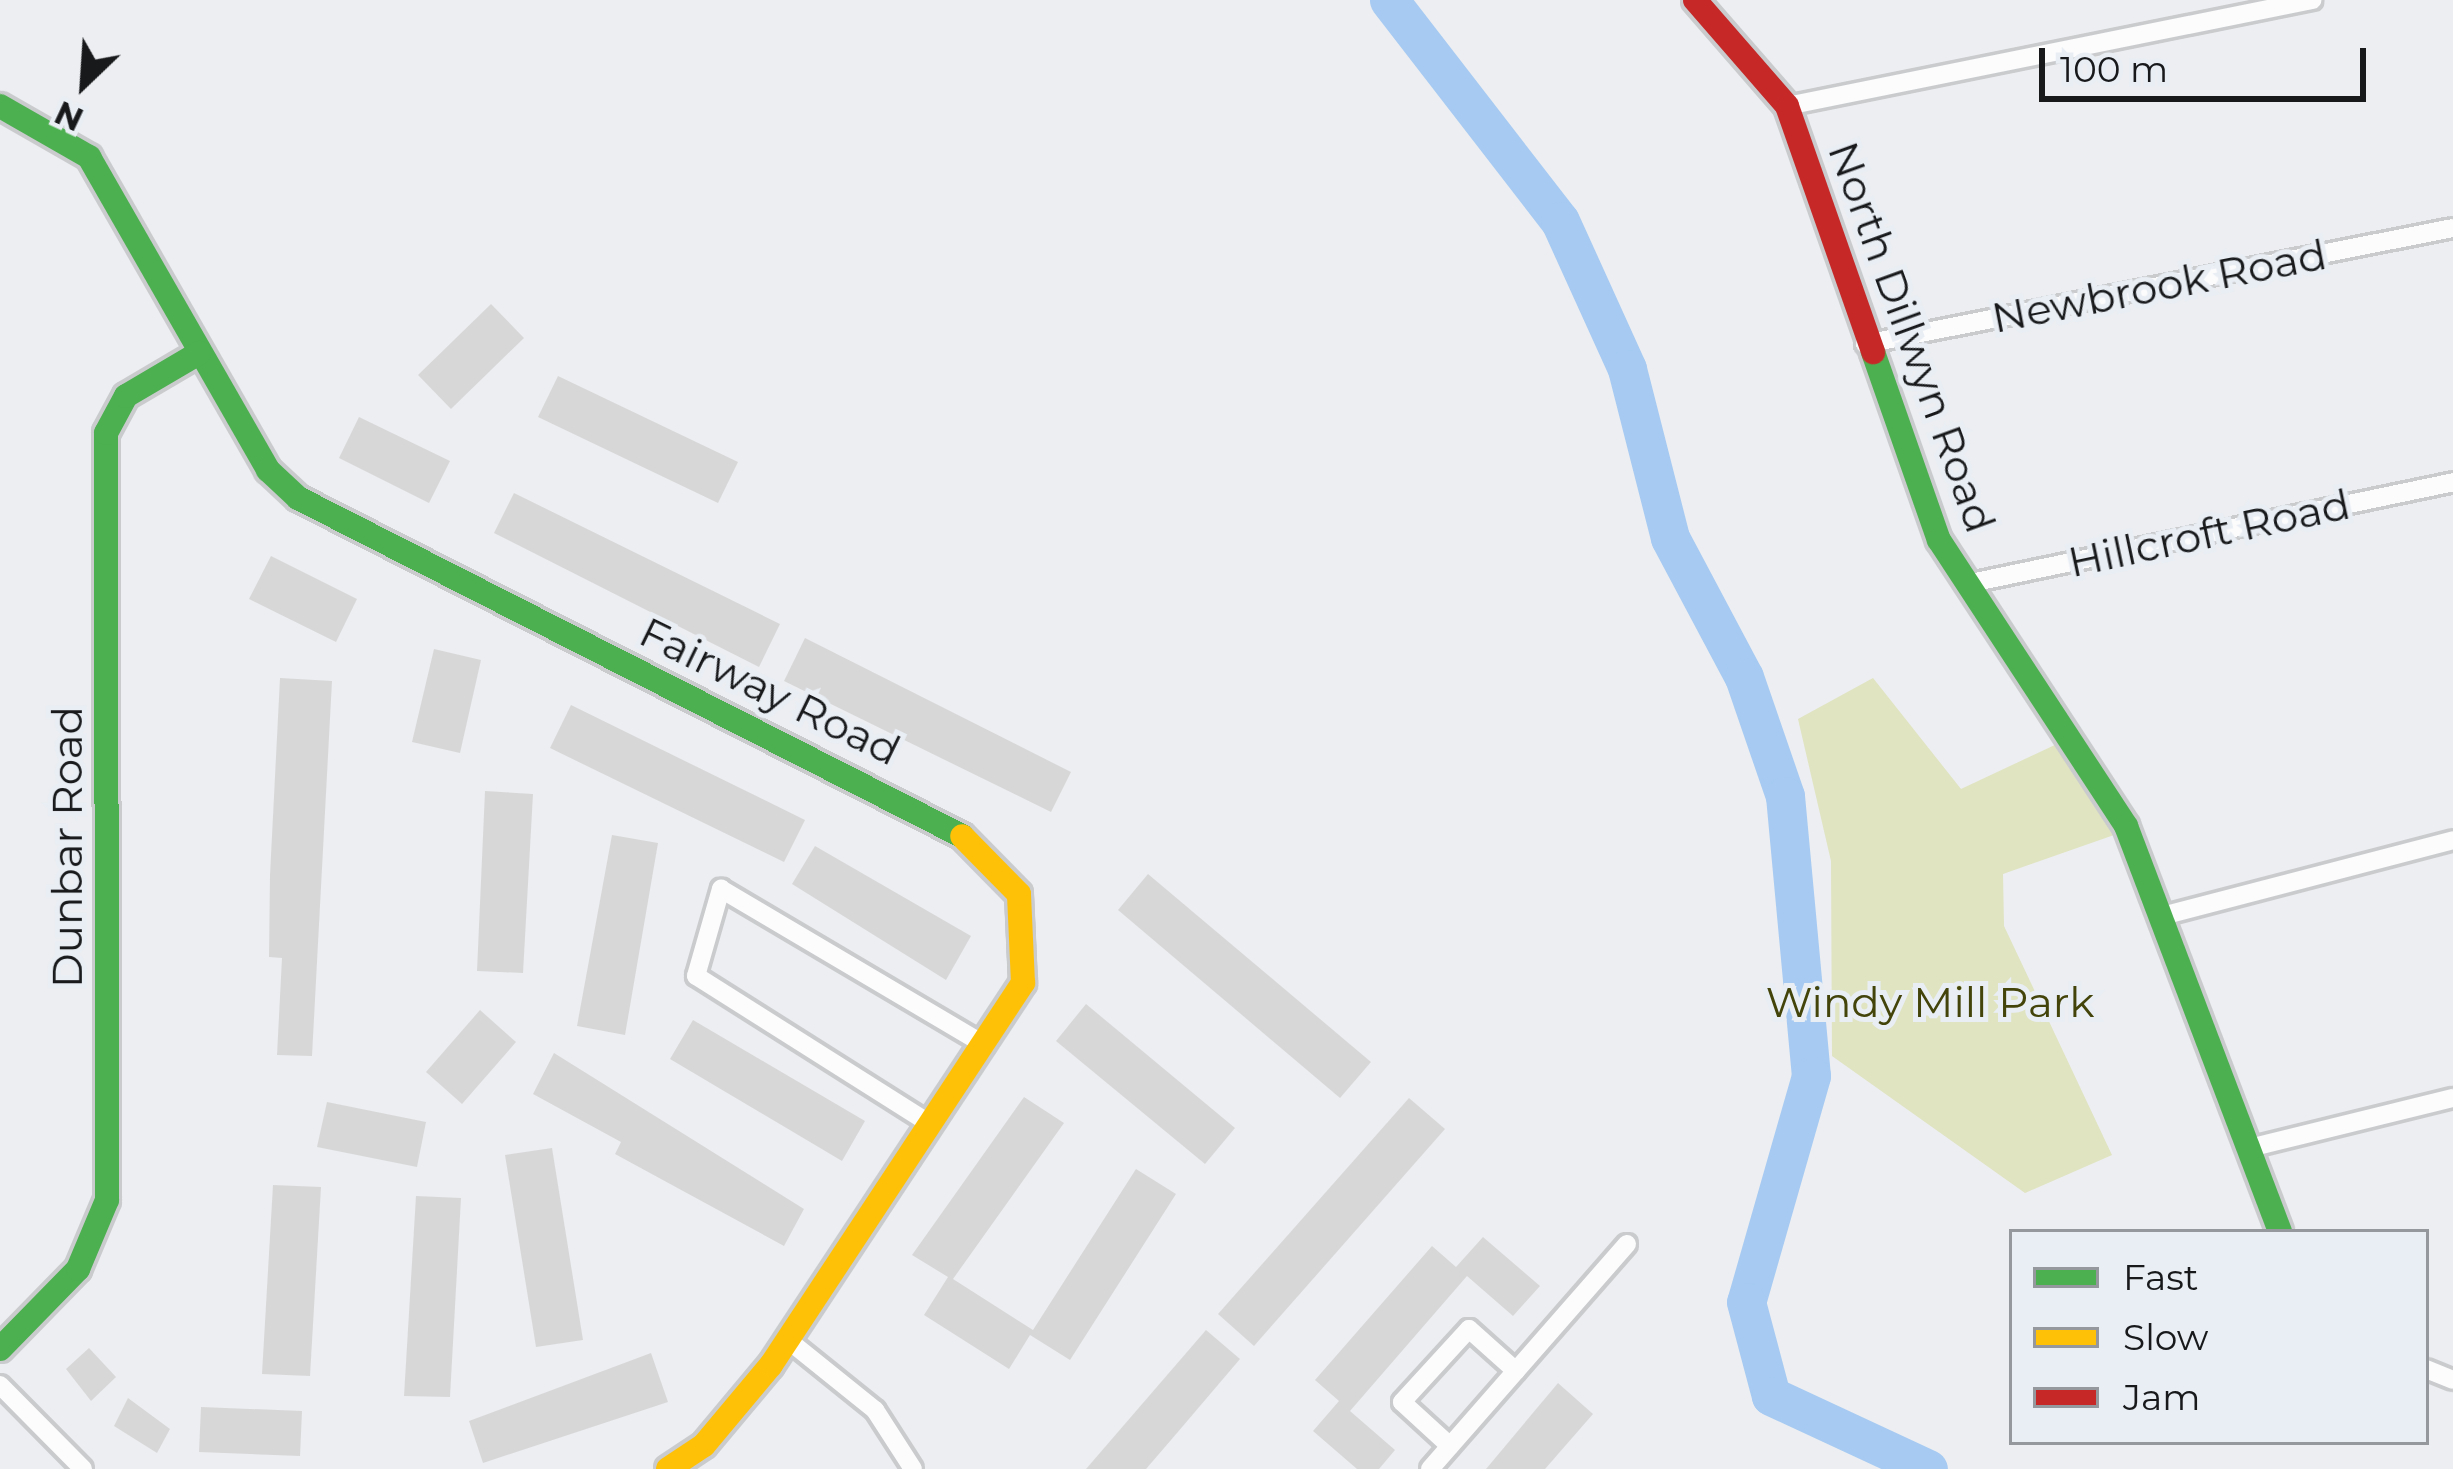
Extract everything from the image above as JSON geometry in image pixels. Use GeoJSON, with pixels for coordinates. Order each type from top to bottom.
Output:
{"type":"FeatureCollection","features":[{"type":"Feature","properties":{"kind":"street","name":"North Dillwyn Road"},"geometry":{"type":"LineString","coordinates":[[1695,0],[1787,106],[1864,344],[1966,584],[2069,724],[2166,915],[2279,1229]]}},
{"type":"Feature","properties":{"kind":"street"},"geometry":{"type":"LineString","coordinates":[[1787,106],[2312,0]]}},
{"type":"Feature","properties":{"kind":"street","name":"Fairway Road"},"geometry":{"type":"LineString","coordinates":[[0,106],[88,157],[268,470],[331,520],[973,840],[1018,894],[1025,938],[1023,983],[737,1411],[668,1469]]}},
{"type":"Feature","properties":{"kind":"street","name":"Newbrook Road"},"geometry":{"type":"LineString","coordinates":[[1864,344],[2453,228]]}},
{"type":"Feature","properties":{"kind":"street","name":"Dunbar Road"},"geometry":{"type":"LineString","coordinates":[[0,1349],[78,1269],[107,1200],[106,433],[126,396],[199,353]]}},
{"type":"Feature","properties":{"kind":"street","name":"Hillcroft Road"},"geometry":{"type":"LineString","coordinates":[[1966,584],[2453,482]]}},
{"type":"Feature","properties":{"kind":"street"},"geometry":{"type":"LineString","coordinates":[[2166,915],[2453,840]]}},
{"type":"Feature","properties":{"kind":"street"},"geometry":{"type":"LineString","coordinates":[[932,1125],[696,976],[721,889],[985,1045]]}},
{"type":"Feature","properties":{"kind":"street"},"geometry":{"type":"LineString","coordinates":[[2249,1148],[2453,1098]]}},
{"type":"Feature","properties":{"kind":"street"},"geometry":{"type":"LineString","coordinates":[[1430,1469],[1627,1244]]}},
{"type":"Feature","properties":{"kind":"street"},"geometry":{"type":"LineString","coordinates":[[1450,1446],[1402,1402],[1469,1329],[1516,1371]]}},
{"type":"Feature","properties":{"kind":"street"},"geometry":{"type":"LineString","coordinates":[[788,1340],[874,1410],[914,1469]]}},
{"type":"Feature","properties":{"kind":"street"},"geometry":{"type":"LineString","coordinates":[[0,1385],[83,1469]]}},
{"type":"Feature","properties":{"kind":"green space","name":"Windy Mill Park"},"geometry":{"type":"Polygon","coordinates":[[[1873,678],[1961,789],[2059,743],[2114,835],[2003,874],[2004,926],[2112,1155],[2025,1193],[1832,1056],[1831,861],[1798,719],[1873,678]]]}},
{"type":"Feature","properties":{"kind":"building"},"geometry":{"type":"Polygon","coordinates":[[[491,304],[524,338],[451,409],[418,375],[491,304]]]}},
{"type":"Feature","properties":{"kind":"building"},"geometry":{"type":"Polygon","coordinates":[[[558,376],[738,462],[718,503],[538,417],[558,376]]]}},
{"type":"Feature","properties":{"kind":"building"},"geometry":{"type":"Polygon","coordinates":[[[359,417],[450,461],[429,503],[339,458],[359,417]]]}},
{"type":"Feature","properties":{"kind":"building"},"geometry":{"type":"Polygon","coordinates":[[[514,493],[780,624],[759,667],[494,533],[514,493]]]}},
{"type":"Feature","properties":{"kind":"building"},"geometry":{"type":"Polygon","coordinates":[[[271,556],[357,599],[336,642],[249,599],[271,556]]]}},
{"type":"Feature","properties":{"kind":"building"},"geometry":{"type":"Polygon","coordinates":[[[805,638],[1071,772],[1051,812],[784,681],[805,638]]]}},
{"type":"Feature","properties":{"kind":"building"},"geometry":{"type":"Polygon","coordinates":[[[434,649],[481,660],[460,753],[412,742],[434,649]]]}},
{"type":"Feature","properties":{"kind":"building"},"geometry":{"type":"Polygon","coordinates":[[[280,678],[332,681],[312,1056],[277,1055],[282,958],[269,957],[280,678]]]}},
{"type":"Feature","properties":{"kind":"building"},"geometry":{"type":"Polygon","coordinates":[[[571,705],[805,820],[784,862],[550,748],[571,705]]]}},
{"type":"Feature","properties":{"kind":"building"},"geometry":{"type":"Polygon","coordinates":[[[485,791],[533,794],[523,973],[477,971],[485,791]]]}},
{"type":"Feature","properties":{"kind":"building"},"geometry":{"type":"Polygon","coordinates":[[[612,835],[658,843],[625,1035],[577,1026],[612,835]]]}},
{"type":"Feature","properties":{"kind":"building"},"geometry":{"type":"Polygon","coordinates":[[[815,846],[971,936],[946,980],[792,884],[815,846]]]}},
{"type":"Feature","properties":{"kind":"building"},"geometry":{"type":"Polygon","coordinates":[[[1148,874],[1371,1062],[1340,1098],[1118,910],[1148,874]]]}},
{"type":"Feature","properties":{"kind":"building"},"geometry":{"type":"Polygon","coordinates":[[[1086,1004],[1235,1128],[1205,1164],[1056,1041],[1086,1004]]]}},
{"type":"Feature","properties":{"kind":"building"},"geometry":{"type":"Polygon","coordinates":[[[480,1010],[516,1042],[462,1104],[426,1072],[480,1010]]]}},
{"type":"Feature","properties":{"kind":"building"},"geometry":{"type":"Polygon","coordinates":[[[693,1020],[865,1121],[842,1161],[670,1059],[693,1020]]]}},
{"type":"Feature","properties":{"kind":"building"},"geometry":{"type":"Polygon","coordinates":[[[554,1053],[804,1209],[784,1246],[615,1154],[621,1142],[533,1094],[554,1053]]]}},
{"type":"Feature","properties":{"kind":"building"},"geometry":{"type":"Polygon","coordinates":[[[1024,1097],[1064,1123],[953,1279],[1033,1330],[1136,1169],[1176,1194],[1070,1360],[1030,1335],[1009,1369],[924,1315],[948,1277],[912,1255],[1024,1097]]]}},
{"type":"Feature","properties":{"kind":"building"},"geometry":{"type":"Polygon","coordinates":[[[1409,1098],[1445,1129],[1254,1346],[1218,1314],[1409,1098]]]}},
{"type":"Feature","properties":{"kind":"building"},"geometry":{"type":"Polygon","coordinates":[[[327,1102],[426,1122],[417,1167],[317,1147],[327,1102]]]}},
{"type":"Feature","properties":{"kind":"building"},"geometry":{"type":"Polygon","coordinates":[[[552,1148],[583,1340],[536,1347],[505,1155],[552,1148]]]}},
{"type":"Feature","properties":{"kind":"building"},"geometry":{"type":"Polygon","coordinates":[[[273,1185],[321,1187],[310,1376],[262,1374],[273,1185]]]}},
{"type":"Feature","properties":{"kind":"building"},"geometry":{"type":"Polygon","coordinates":[[[416,1196],[461,1198],[450,1397],[404,1396],[416,1196]]]}},
{"type":"Feature","properties":{"kind":"building"},"geometry":{"type":"Polygon","coordinates":[[[1483,1237],[1540,1286],[1513,1316],[1467,1276],[1350,1411],[1395,1450],[1379,1469],[1357,1469],[1313,1431],[1339,1401],[1315,1380],[1432,1246],[1456,1267],[1483,1237]]]}},
{"type":"Feature","properties":{"kind":"building"},"geometry":{"type":"Polygon","coordinates":[[[1206,1330],[1240,1359],[1146,1469],[1086,1469],[1206,1330]]]}},
{"type":"Feature","properties":{"kind":"building"},"geometry":{"type":"Polygon","coordinates":[[[89,1348],[116,1377],[91,1401],[66,1369],[89,1348]]]}},
{"type":"Feature","properties":{"kind":"building"},"geometry":{"type":"Polygon","coordinates":[[[651,1353],[668,1402],[483,1463],[469,1421],[651,1353]]]}},
{"type":"Feature","properties":{"kind":"building"},"geometry":{"type":"Polygon","coordinates":[[[1558,1383],[1593,1414],[1545,1469],[1486,1469],[1558,1383]]]}},
{"type":"Feature","properties":{"kind":"building"},"geometry":{"type":"Polygon","coordinates":[[[128,1398],[170,1429],[157,1453],[114,1426],[128,1398]]]}},
{"type":"Feature","properties":{"kind":"building"},"geometry":{"type":"Polygon","coordinates":[[[201,1407],[302,1411],[300,1456],[199,1452],[201,1407]]]}},
{"type":"Feature","properties":{"kind":"waterway"},"geometry":{"type":"LineString","coordinates":[[1389,0],[1560,221],[1627,369],[1670,538],[1744,677],[1785,796],[1811,1076],[1746,1302],[1771,1396],[1928,1469]]}},
{"type":"Feature","properties":{"kind":"traffic: fast"},"geometry":{"type":"LineString","coordinates":[[0,106],[89,157],[268,470],[298,498],[962,836]]}},
{"type":"Feature","properties":{"kind":"traffic: fast"},"geometry":{"type":"LineString","coordinates":[[1873,352],[1939,540],[2126,826],[2279,1229]]}},
{"type":"Feature","properties":{"kind":"traffic: fast"},"geometry":{"type":"LineString","coordinates":[[0,1349],[78,1269],[107,1200],[106,433],[126,396],[199,353]]}},
{"type":"Feature","properties":{"kind":"traffic: slow"},"geometry":{"type":"LineString","coordinates":[[668,1469],[704,1445],[771,1365],[1023,983],[1019,894],[962,836]]}},
{"type":"Feature","properties":{"kind":"traffic: jam"},"geometry":{"type":"LineString","coordinates":[[1695,0],[1787,106],[1873,352]]}}]}
